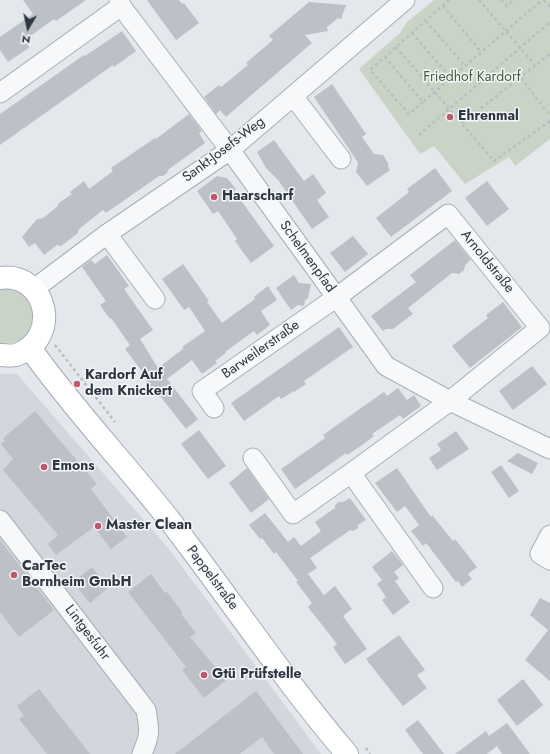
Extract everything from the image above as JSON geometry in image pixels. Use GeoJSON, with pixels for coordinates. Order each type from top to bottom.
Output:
{"type":"FeatureCollection","features":[{"type":"Feature","properties":{"kind":"main road"},"geometry":{"type":"LineString","coordinates":[[0,278],[8,277],[23,281],[34,289],[43,303],[45,320],[41,335],[30,348],[14,355],[0,355]]}},
{"type":"Feature","properties":{"kind":"main road","name":"Pappelstraße"},"geometry":{"type":"LineString","coordinates":[[30,348],[63,391],[170,522],[320,722],[356,751]]}},
{"type":"Feature","properties":{"kind":"street","name":"Sankt-Josefs-Weg"},"geometry":{"type":"LineString","coordinates":[[34,289],[107,234],[230,150],[405,0]]}},
{"type":"Feature","properties":{"kind":"street"},"geometry":{"type":"LineString","coordinates":[[0,94],[120,3]]}},
{"type":"Feature","properties":{"kind":"street","name":"Schelmenpfad"},"geometry":{"type":"LineString","coordinates":[[120,3],[230,150],[386,366],[450,401],[550,449]]}},
{"type":"Feature","properties":{"kind":"street"},"geometry":{"type":"LineString","coordinates":[[293,96],[341,159]]}},
{"type":"Feature","properties":{"kind":"street","name":"Arnoldstraße"},"geometry":{"type":"LineString","coordinates":[[337,297],[448,214],[540,328],[450,401]]}},
{"type":"Feature","properties":{"kind":"street"},"geometry":{"type":"LineString","coordinates":[[107,234],[155,300]]}},
{"type":"Feature","properties":{"kind":"street","name":"Barweilerstraße"},"geometry":{"type":"LineString","coordinates":[[214,408],[202,391],[337,297]]}},
{"type":"Feature","properties":{"kind":"street"},"geometry":{"type":"LineString","coordinates":[[253,458],[293,514],[450,401]]}},
{"type":"Feature","properties":{"kind":"street"},"geometry":{"type":"LineString","coordinates":[[351,473],[433,588]]}},
{"type":"Feature","properties":{"kind":"street","name":"Lintgesfuhr"},"geometry":{"type":"LineString","coordinates":[[0,520],[146,710],[150,729],[142,754]]}},
{"type":"Feature","properties":{"kind":"street"},"geometry":{"type":"LineString","coordinates":[[550,535],[540,554],[550,560]]}},
{"type":"Feature","properties":{"kind":"path"},"geometry":{"type":"LineString","coordinates":[[449,0],[370,70],[409,114],[543,0],[550,7]]}},
{"type":"Feature","properties":{"kind":"path"},"geometry":{"type":"LineString","coordinates":[[479,0],[535,65]]}},
{"type":"Feature","properties":{"kind":"path"},"geometry":{"type":"LineString","coordinates":[[501,0],[507,6],[514,0]]}},
{"type":"Feature","properties":{"kind":"path"},"geometry":{"type":"LineString","coordinates":[[442,6],[481,52]]}},
{"type":"Feature","properties":{"kind":"path"},"geometry":{"type":"LineString","coordinates":[[426,21],[465,66]]}},
{"type":"Feature","properties":{"kind":"path"},"geometry":{"type":"LineString","coordinates":[[419,135],[550,22]]}},
{"type":"Feature","properties":{"kind":"path"},"geometry":{"type":"LineString","coordinates":[[412,33],[451,78]]}},
{"type":"Feature","properties":{"kind":"path"},"geometry":{"type":"LineString","coordinates":[[396,47],[494,161],[550,121]]}},
{"type":"Feature","properties":{"kind":"path"},"geometry":{"type":"LineString","coordinates":[[462,123],[550,54]]}},
{"type":"Feature","properties":{"kind":"path"},"geometry":{"type":"LineString","coordinates":[[385,58],[423,102]]}},
{"type":"Feature","properties":{"kind":"path"},"geometry":{"type":"LineString","coordinates":[[520,78],[550,116]]}},
{"type":"Feature","properties":{"kind":"path"},"geometry":{"type":"LineString","coordinates":[[54,342],[56,347],[118,427]]}},
{"type":"Feature","properties":{"kind":"path"},"geometry":{"type":"LineString","coordinates":[[356,751],[370,754]]}},
{"type":"Feature","properties":{"kind":"shaded area"},"geometry":{"type":"Polygon","coordinates":[[[0,374],[17,374],[168,548],[321,754],[0,754],[0,374]]]}},
{"type":"Feature","properties":{"kind":"green space","name":"Friedhof Kardorf"},"geometry":{"type":"Polygon","coordinates":[[[434,0],[550,0],[550,139],[515,166],[509,157],[465,184],[434,146],[420,154],[359,69],[400,33],[407,22],[434,0]]]}},
{"type":"Feature","properties":{"kind":"green space"},"geometry":{"type":"Polygon","coordinates":[[[0,285],[21,289],[32,302],[33,308],[31,328],[28,333],[20,340],[0,344],[0,285]]]}},
{"type":"Feature","properties":{"kind":"building"},"geometry":{"type":"Polygon","coordinates":[[[23,0],[86,0],[56,21],[54,19],[25,40],[30,47],[8,62],[0,50],[0,37],[33,14],[23,0]]]}},
{"type":"Feature","properties":{"kind":"building"},"geometry":{"type":"Polygon","coordinates":[[[147,0],[179,0],[182,4],[184,3],[199,23],[176,40],[147,0]]]}},
{"type":"Feature","properties":{"kind":"building"},"geometry":{"type":"Polygon","coordinates":[[[309,2],[346,5],[341,19],[338,18],[327,27],[328,31],[305,35],[312,43],[226,117],[220,110],[216,114],[204,97],[219,85],[221,87],[248,65],[246,63],[273,40],[269,36],[309,2]]]}},
{"type":"Feature","properties":{"kind":"building"},"geometry":{"type":"Polygon","coordinates":[[[122,31],[136,51],[114,67],[113,65],[0,145],[0,114],[84,55],[85,56],[122,31]]]}},
{"type":"Feature","properties":{"kind":"building"},"geometry":{"type":"Polygon","coordinates":[[[332,84],[366,134],[362,137],[374,154],[383,155],[388,163],[390,170],[367,186],[356,172],[358,163],[314,97],[332,84]]]}},
{"type":"Feature","properties":{"kind":"building"},"geometry":{"type":"Polygon","coordinates":[[[189,114],[202,131],[199,133],[205,143],[169,169],[163,176],[159,176],[106,213],[103,210],[61,246],[57,245],[44,255],[35,243],[29,247],[22,237],[37,219],[43,218],[57,207],[59,203],[72,194],[70,192],[84,181],[89,189],[113,171],[111,168],[155,138],[156,139],[189,114]]]}},
{"type":"Feature","properties":{"kind":"building"},"geometry":{"type":"Polygon","coordinates":[[[274,140],[304,181],[313,174],[326,193],[317,200],[329,217],[312,229],[278,180],[266,168],[257,152],[274,140]]]}},
{"type":"Feature","properties":{"kind":"building"},"geometry":{"type":"Polygon","coordinates":[[[435,168],[452,191],[391,237],[376,218],[409,192],[407,189],[435,168]]]}},
{"type":"Feature","properties":{"kind":"building"},"geometry":{"type":"Polygon","coordinates":[[[217,176],[227,178],[236,189],[234,191],[274,246],[251,263],[235,241],[237,239],[218,211],[213,214],[197,191],[217,176]]]}},
{"type":"Feature","properties":{"kind":"building"},"geometry":{"type":"Polygon","coordinates":[[[487,181],[509,209],[487,226],[465,198],[487,181]]]}},
{"type":"Feature","properties":{"kind":"building"},"geometry":{"type":"Polygon","coordinates":[[[353,236],[368,254],[345,272],[330,253],[353,236]]]}},
{"type":"Feature","properties":{"kind":"building"},"geometry":{"type":"Polygon","coordinates":[[[455,240],[471,260],[465,265],[464,270],[459,274],[452,273],[408,308],[413,314],[393,329],[386,329],[383,331],[371,316],[416,282],[410,275],[455,240]]]}},
{"type":"Feature","properties":{"kind":"building"},"geometry":{"type":"Polygon","coordinates":[[[107,255],[129,286],[124,289],[153,330],[140,339],[158,368],[184,348],[182,347],[205,331],[189,307],[184,310],[162,279],[183,264],[209,301],[207,302],[222,323],[255,299],[254,297],[268,286],[277,300],[261,311],[270,325],[257,335],[254,331],[225,352],[226,353],[215,361],[217,363],[202,374],[192,360],[167,379],[198,419],[186,429],[160,396],[159,397],[155,392],[146,391],[147,378],[125,349],[130,345],[100,305],[106,301],[82,267],[91,260],[95,264],[107,255]]]}},
{"type":"Feature","properties":{"kind":"building"},"geometry":{"type":"Polygon","coordinates":[[[294,275],[299,283],[311,284],[308,298],[305,300],[304,306],[298,305],[291,310],[276,288],[294,275]]]}},
{"type":"Feature","properties":{"kind":"building"},"geometry":{"type":"Polygon","coordinates":[[[503,302],[522,327],[470,368],[452,346],[488,318],[486,315],[503,302]]]}},
{"type":"Feature","properties":{"kind":"building"},"geometry":{"type":"Polygon","coordinates":[[[339,327],[353,347],[304,381],[306,384],[281,399],[279,396],[244,421],[231,403],[339,327]]]}},
{"type":"Feature","properties":{"kind":"building"},"geometry":{"type":"Polygon","coordinates":[[[532,366],[547,384],[513,410],[499,391],[532,366]]]}},
{"type":"Feature","properties":{"kind":"building"},"geometry":{"type":"Polygon","coordinates":[[[398,388],[407,400],[414,395],[421,406],[403,419],[400,415],[372,434],[374,436],[365,443],[347,455],[346,453],[295,489],[281,469],[325,438],[323,435],[384,392],[387,396],[398,388]]]}},
{"type":"Feature","properties":{"kind":"building","name":"Emons"},"geometry":{"type":"Polygon","coordinates":[[[35,411],[97,484],[91,489],[127,537],[111,549],[94,527],[56,555],[48,544],[58,535],[3,470],[13,459],[1,444],[5,441],[3,438],[35,411]]]}},
{"type":"Feature","properties":{"kind":"building"},"geometry":{"type":"Polygon","coordinates":[[[199,430],[226,466],[208,479],[181,444],[199,430]]]}},
{"type":"Feature","properties":{"kind":"building"},"geometry":{"type":"Polygon","coordinates":[[[456,431],[469,449],[437,470],[429,458],[441,450],[437,444],[456,431]]]}},
{"type":"Feature","properties":{"kind":"building"},"geometry":{"type":"Polygon","coordinates":[[[518,453],[538,463],[532,474],[507,461],[518,453]]]}},
{"type":"Feature","properties":{"kind":"building"},"geometry":{"type":"Polygon","coordinates":[[[501,465],[519,491],[509,498],[491,472],[501,465]]]}},
{"type":"Feature","properties":{"kind":"building"},"geometry":{"type":"Polygon","coordinates":[[[247,468],[269,499],[251,513],[229,483],[247,468]]]}},
{"type":"Feature","properties":{"kind":"building"},"geometry":{"type":"Polygon","coordinates":[[[397,468],[431,517],[432,515],[453,541],[455,539],[477,567],[468,574],[472,579],[462,587],[458,581],[456,582],[426,543],[423,546],[411,531],[419,525],[405,506],[397,512],[375,483],[397,468]]]}},
{"type":"Feature","properties":{"kind":"building"},"geometry":{"type":"Polygon","coordinates":[[[350,498],[366,520],[358,525],[358,528],[353,531],[350,530],[310,558],[317,568],[308,574],[324,595],[335,586],[352,609],[343,616],[367,649],[345,664],[333,647],[337,644],[308,607],[312,603],[296,582],[298,581],[276,552],[274,554],[262,538],[260,539],[249,525],[265,513],[288,542],[294,537],[301,546],[321,531],[315,522],[335,508],[335,505],[339,502],[343,502],[350,498]]]}},
{"type":"Feature","properties":{"kind":"building","name":"CarTec Bornheim GmbH"},"geometry":{"type":"Polygon","coordinates":[[[0,540],[54,610],[19,637],[0,612],[0,540]]]}},
{"type":"Feature","properties":{"kind":"building"},"geometry":{"type":"Polygon","coordinates":[[[392,551],[403,565],[394,572],[399,578],[395,581],[410,602],[393,615],[382,600],[386,597],[377,584],[382,580],[372,567],[392,551]]]}},
{"type":"Feature","properties":{"kind":"building"},"geometry":{"type":"Polygon","coordinates":[[[92,567],[108,588],[90,603],[73,582],[92,567]]]}},
{"type":"Feature","properties":{"kind":"building"},"geometry":{"type":"Polygon","coordinates":[[[151,574],[165,593],[167,592],[183,613],[181,614],[196,633],[190,637],[226,680],[204,698],[182,670],[186,667],[128,592],[151,574]]]}},
{"type":"Feature","properties":{"kind":"building"},"geometry":{"type":"Polygon","coordinates":[[[540,598],[550,603],[550,681],[525,660],[548,630],[530,615],[540,598]]]}},
{"type":"Feature","properties":{"kind":"building"},"geometry":{"type":"Polygon","coordinates":[[[399,635],[425,670],[417,675],[427,688],[403,706],[366,659],[399,635]]]}},
{"type":"Feature","properties":{"kind":"building"},"geometry":{"type":"Polygon","coordinates":[[[523,679],[543,705],[517,726],[497,700],[523,679]]]}},
{"type":"Feature","properties":{"kind":"building"},"geometry":{"type":"Polygon","coordinates":[[[39,689],[90,754],[47,754],[19,719],[24,716],[17,706],[39,689]]]}},
{"type":"Feature","properties":{"kind":"building"},"geometry":{"type":"Polygon","coordinates":[[[256,691],[303,754],[274,754],[262,737],[240,754],[175,754],[256,691]]]}},
{"type":"Feature","properties":{"kind":"building"},"geometry":{"type":"Polygon","coordinates":[[[418,720],[444,754],[423,754],[405,730],[418,720]]]}},
{"type":"Feature","properties":{"kind":"building"},"geometry":{"type":"Polygon","coordinates":[[[507,723],[530,754],[502,754],[497,746],[487,754],[455,754],[486,731],[489,736],[507,723]]]}},
{"type":"Feature","properties":{"kind":"place","name":"Ehrenmal"},"geometry":{"type":"Point","coordinates":[450,117]}},
{"type":"Feature","properties":{"kind":"place","name":"Haarscharf"},"geometry":{"type":"Point","coordinates":[214,197]}},
{"type":"Feature","properties":{"kind":"place","name":"Kardorf Auf dem Knickert"},"geometry":{"type":"Point","coordinates":[77,384]}},
{"type":"Feature","properties":{"kind":"place","name":"Emons"},"geometry":{"type":"Point","coordinates":[44,467]}},
{"type":"Feature","properties":{"kind":"place","name":"Master Clean"},"geometry":{"type":"Point","coordinates":[98,526]}},
{"type":"Feature","properties":{"kind":"place","name":"CarTec Bornheim GmbH"},"geometry":{"type":"Point","coordinates":[14,575]}},
{"type":"Feature","properties":{"kind":"place","name":"Gtü Prüfstelle"},"geometry":{"type":"Point","coordinates":[204,675]}}]}
